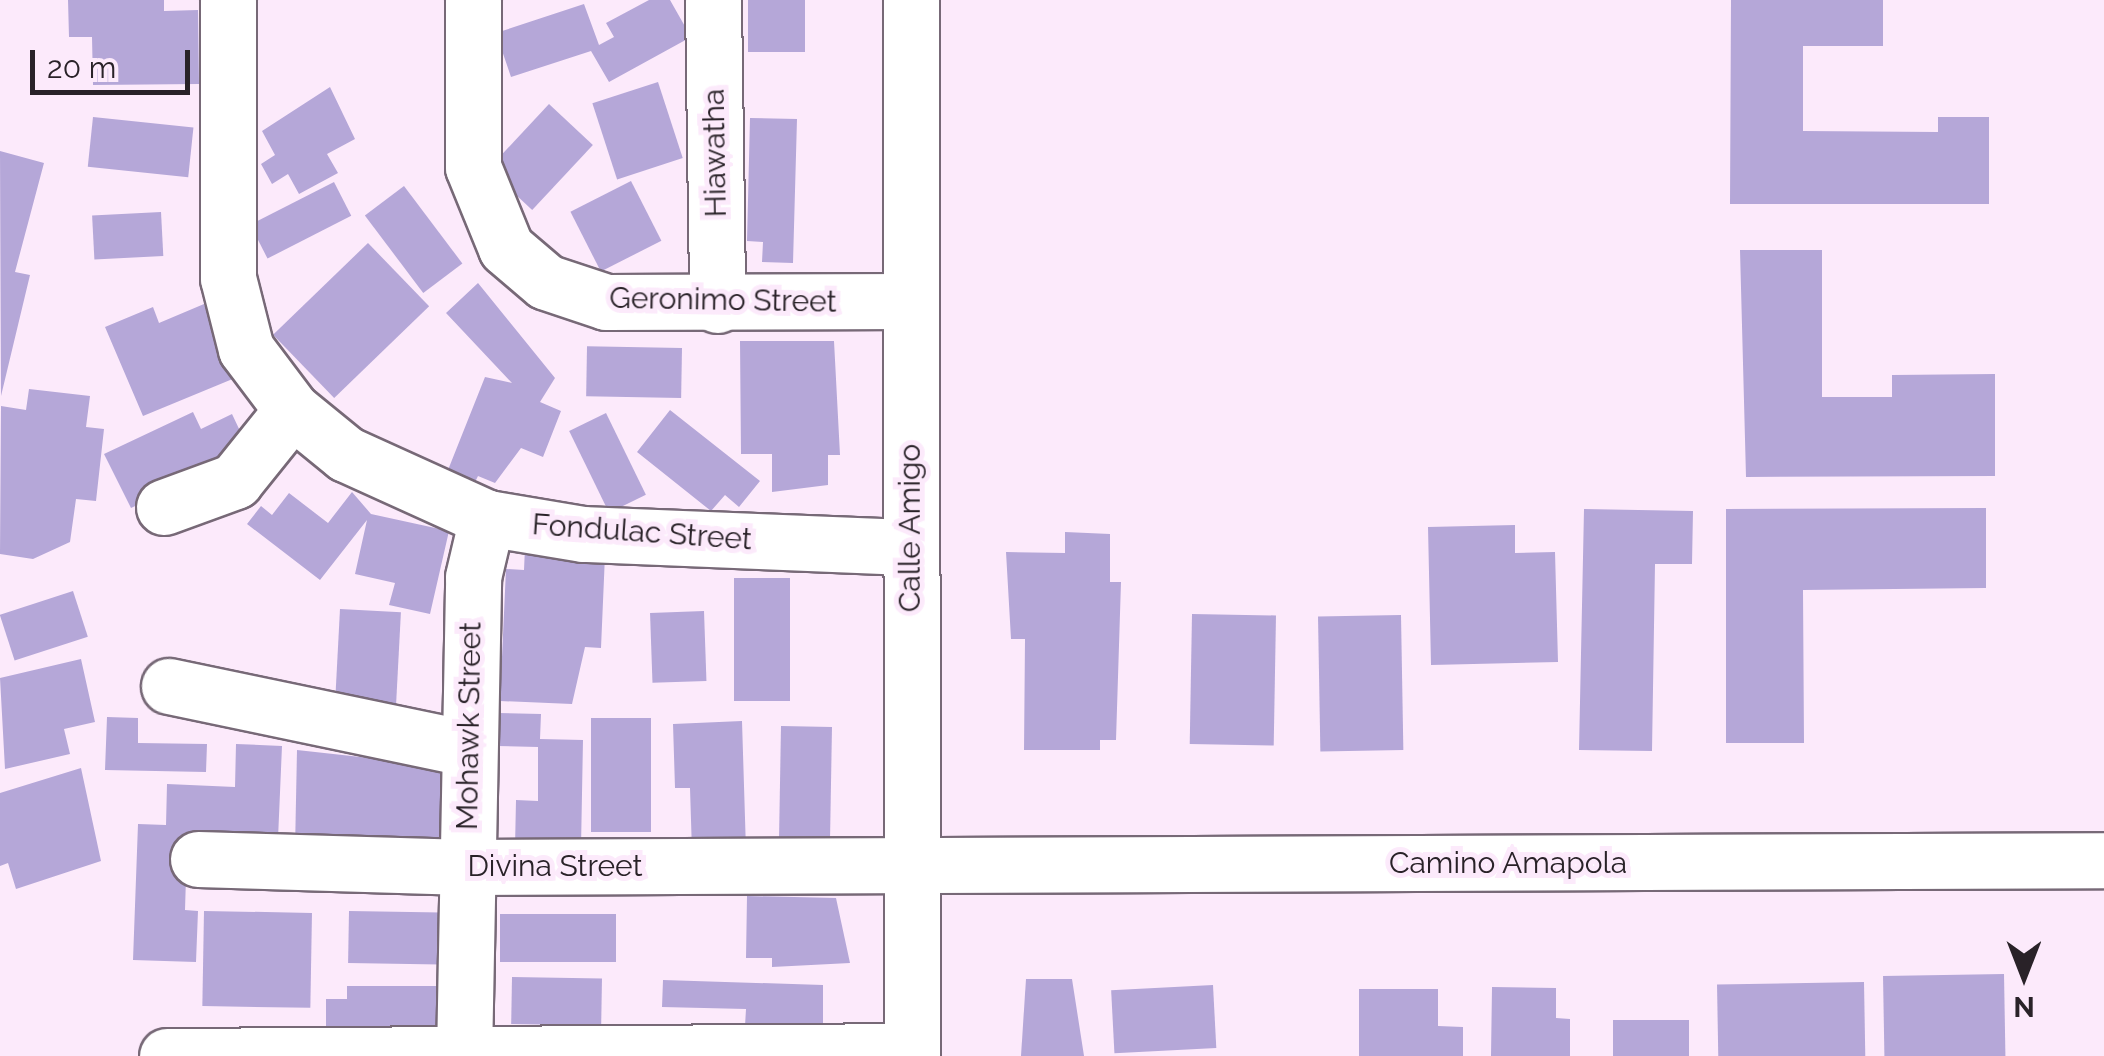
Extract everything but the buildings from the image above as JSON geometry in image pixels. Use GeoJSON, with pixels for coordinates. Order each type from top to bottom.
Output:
{"type":"FeatureCollection","features":[{"type":"Feature","properties":{"kind":"street","name":"Fondulac Street"},"geometry":{"type":"LineString","coordinates":[[228,0],[228,278],[246,349],[292,410],[392,480],[487,518],[584,534],[910,548]]}},
{"type":"Feature","properties":{"kind":"street","name":"Geronimo Street"},"geometry":{"type":"LineString","coordinates":[[473,0],[473,167],[506,248],[546,282],[606,302],[717,305],[910,301]]}},
{"type":"Feature","properties":{"kind":"street","name":"Hiawatha"},"geometry":{"type":"LineString","coordinates":[[713,0],[717,305]]}},
{"type":"Feature","properties":{"kind":"street","name":"Calle Amigo"},"geometry":{"type":"LineString","coordinates":[[911,0],[912,1054]]}},
{"type":"Feature","properties":{"kind":"street"},"geometry":{"type":"LineString","coordinates":[[164,508],[235,481],[292,410]]}},
{"type":"Feature","properties":{"kind":"street","name":"Mohawk Street"},"geometry":{"type":"LineString","coordinates":[[464,1055],[473,577],[487,518]]}},
{"type":"Feature","properties":{"kind":"street"},"geometry":{"type":"LineString","coordinates":[[169,686],[467,748]]}},
{"type":"Feature","properties":{"kind":"street","name":"Divina Street"},"geometry":{"type":"LineString","coordinates":[[198,859],[466,867],[912,866]]}},
{"type":"Feature","properties":{"kind":"street","name":"Camino Amapola"},"geometry":{"type":"LineString","coordinates":[[912,866],[2104,860]]}},
{"type":"Feature","properties":{"kind":"street"},"geometry":{"type":"LineString","coordinates":[[166,1056],[912,1054]]}}]}
